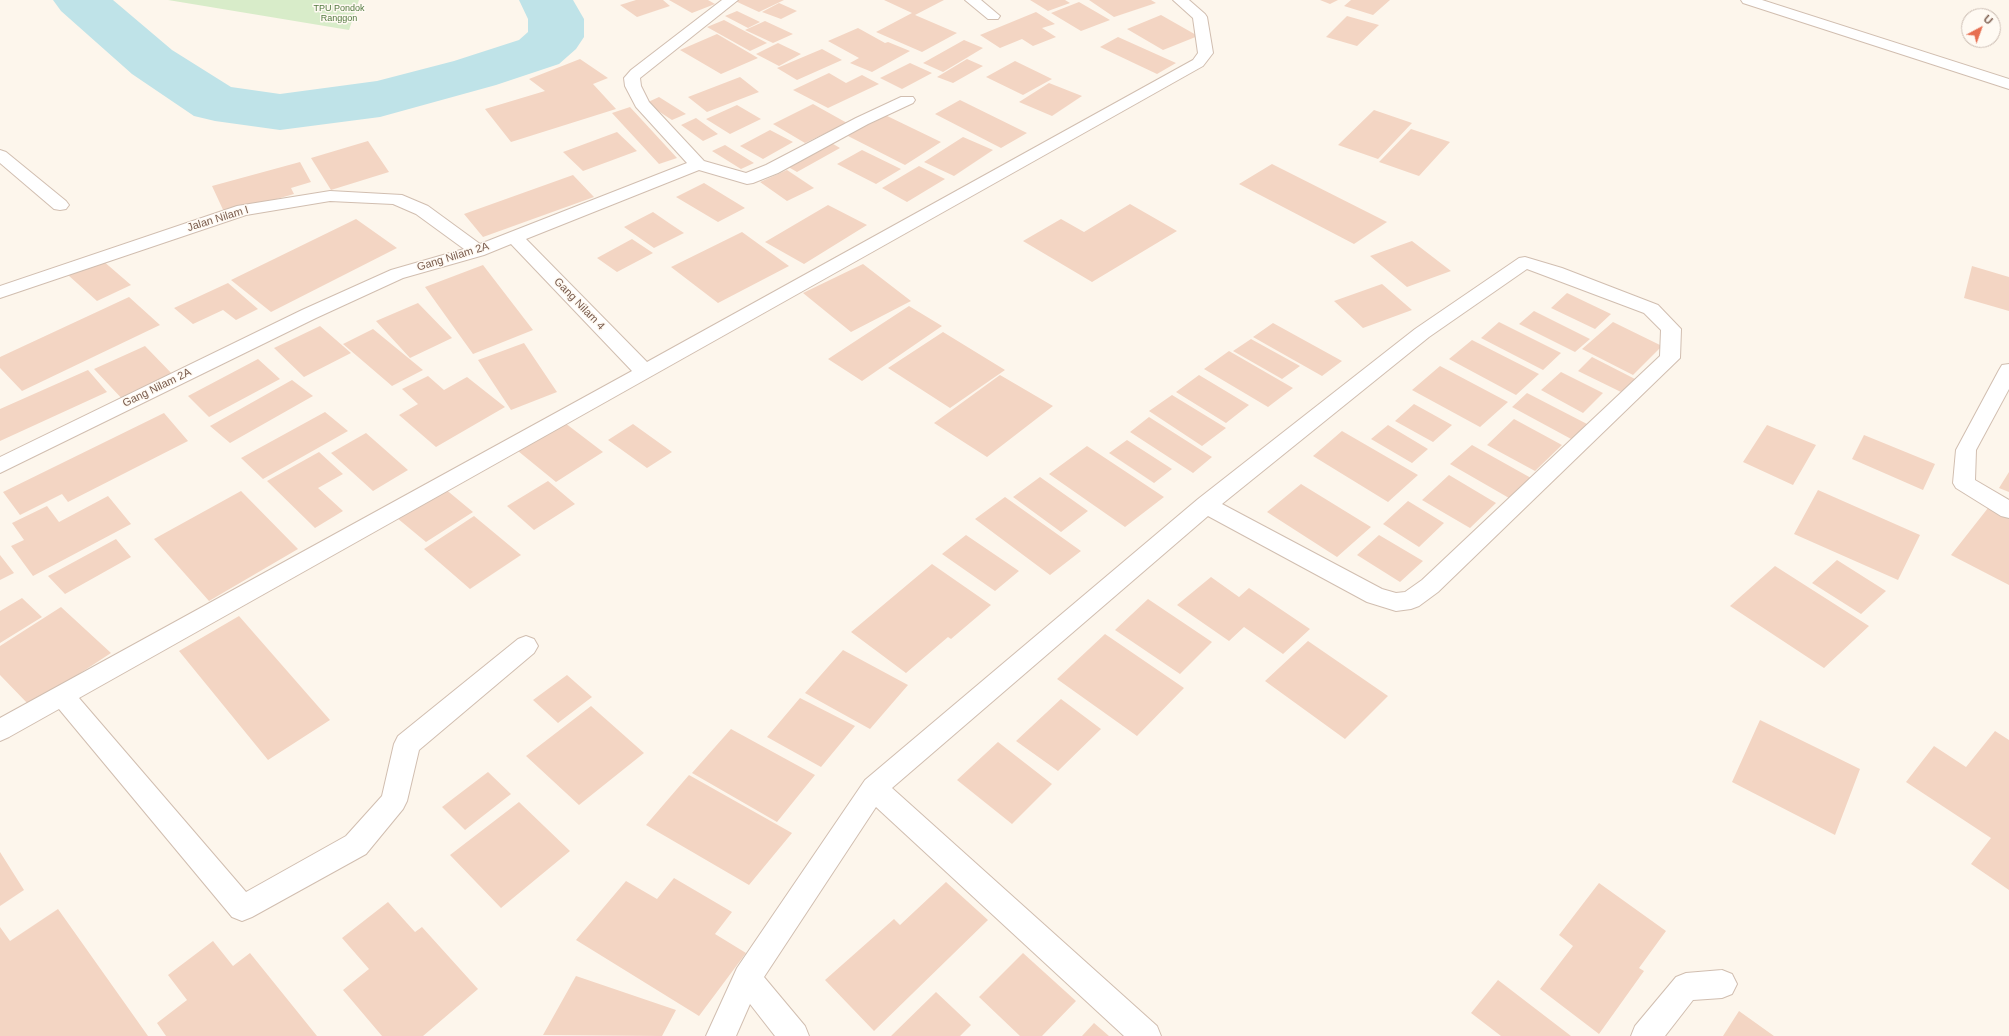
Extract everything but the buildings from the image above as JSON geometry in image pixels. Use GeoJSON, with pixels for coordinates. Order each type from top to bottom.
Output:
{"type":"FeatureCollection","features":[{"type":"Feature","properties":{"kind":"street"},"geometry":{"type":"LineString","coordinates":[[732,0],[636,73],[632,78],[633,86],[642,104],[698,165],[747,179],[772,169],[862,121],[907,100]]}},
{"type":"Feature","properties":{"kind":"street"},"geometry":{"type":"LineString","coordinates":[[972,0],[992,16]]}},
{"type":"Feature","properties":{"kind":"street"},"geometry":{"type":"LineString","coordinates":[[0,730],[1198,63],[1206,53],[1200,17],[1180,0]]}},
{"type":"Feature","properties":{"kind":"street"},"geometry":{"type":"LineString","coordinates":[[1748,0],[2009,84]]}},
{"type":"Feature","properties":{"kind":"street"},"geometry":{"type":"LineString","coordinates":[[0,155],[60,205]]}},
{"type":"Feature","properties":{"kind":"street","name":"Gang Nilam 2A"},"geometry":{"type":"LineString","coordinates":[[0,466],[309,314],[397,274],[478,251],[513,236],[698,165]]}},
{"type":"Feature","properties":{"kind":"street","name":"Jalan Nilam I"},"geometry":{"type":"LineString","coordinates":[[0,292],[243,210],[330,196],[396,199],[422,210],[478,251]]}},
{"type":"Feature","properties":{"kind":"street","name":"Gang Nilam 4"},"geometry":{"type":"LineString","coordinates":[[513,236],[645,372]]}},
{"type":"Feature","properties":{"kind":"street"},"geometry":{"type":"LineString","coordinates":[[721,1036],[747,978],[874,788],[1206,506],[1422,333],[1522,262],[1528,262],[1556,272],[1651,309],[1671,329],[1670,358],[1430,586],[1411,600],[1396,602],[1375,596],[1206,506]]}},
{"type":"Feature","properties":{"kind":"street"},"geometry":{"type":"LineString","coordinates":[[2009,370],[1966,450],[1964,483],[2009,510]]}},
{"type":"Feature","properties":{"kind":"street"},"geometry":{"type":"LineString","coordinates":[[63,696],[242,908],[356,845],[394,801],[407,744],[526,646]]}},
{"type":"Feature","properties":{"kind":"street"},"geometry":{"type":"LineString","coordinates":[[874,788],[1146,1036]]}},
{"type":"Feature","properties":{"kind":"street"},"geometry":{"type":"LineString","coordinates":[[747,978],[794,1036]]}},
{"type":"Feature","properties":{"kind":"street"},"geometry":{"type":"LineString","coordinates":[[1646,1036],[1686,987],[1722,984]]}},
{"type":"Feature","properties":{"kind":"green space","name":"TPU Pondok Ranggon"},"geometry":{"type":"Polygon","coordinates":[[[168,0],[359,0],[349,30],[168,0]]]}},
{"type":"Feature","properties":{"kind":"waterway"},"geometry":{"type":"LineString","coordinates":[[80,0],[152,62],[215,103],[280,112],[380,99],[475,73],[539,52],[556,37],[556,19],[546,0]]}}]}
